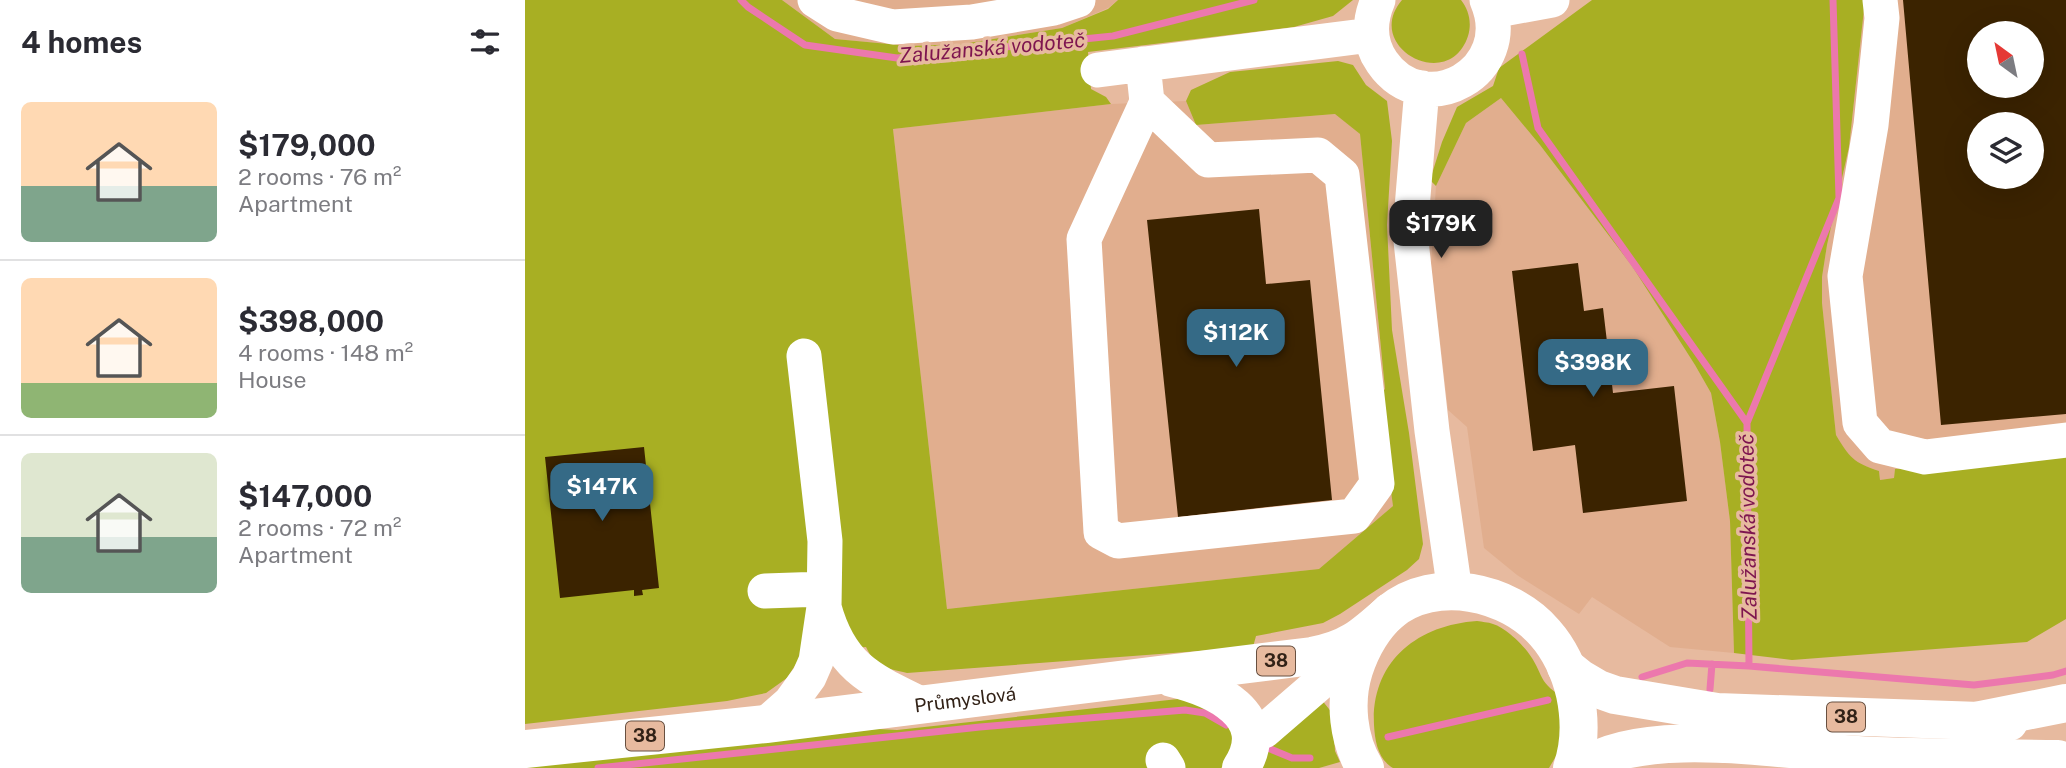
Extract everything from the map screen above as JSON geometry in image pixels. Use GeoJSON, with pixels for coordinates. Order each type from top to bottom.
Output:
{"type":"FeatureCollection","features":[{"type":"Feature","properties":{"kind":"main road","name":"38"},"geometry":{"type":"LineString","coordinates":[[1390,612],[1420,597],[1455,592],[1495,598],[1530,618],[1545,632],[1566,667],[1581,680],[1598,689],[1615,695],[1717,712],[2066,722]]}},
{"type":"Feature","properties":{"kind":"main road","name":"Průmyslová"},"geometry":{"type":"LineString","coordinates":[[525,749],[766,724],[1149,678],[1333,652],[1351,644],[1390,612]]}},
{"type":"Feature","properties":{"kind":"main road"},"geometry":{"type":"LineString","coordinates":[[1365,768],[1355,747],[1351,729],[1349,693],[1358,658],[1374,630],[1390,612]]}},
{"type":"Feature","properties":{"kind":"main road"},"geometry":{"type":"LineString","coordinates":[[1566,667],[1577,705],[1579,724],[1571,768]]}},
{"type":"Feature","properties":{"kind":"main road"},"geometry":{"type":"LineString","coordinates":[[1149,678],[1172,678],[1190,682],[1233,704],[1249,729],[1248,755],[1241,768]]}},
{"type":"Feature","properties":{"kind":"main road"},"geometry":{"type":"LineString","coordinates":[[1976,721],[2066,703]]}},
{"type":"Feature","properties":{"kind":"main road","name":"38"},"geometry":{"type":"LineString","coordinates":[[1582,768],[1603,756],[1631,749],[1700,743],[1842,754],[2066,760]]}},
{"type":"Feature","properties":{"kind":"street"},"geometry":{"type":"LineString","coordinates":[[815,0],[837,14],[893,27],[972,22],[1055,8],[1079,0]]}},
{"type":"Feature","properties":{"kind":"street"},"geometry":{"type":"LineString","coordinates":[[1378,0],[1372,15],[1371,35],[1377,54],[1388,70],[1403,82],[1422,88],[1439,89],[1457,84],[1472,75],[1483,62],[1491,46],[1494,29],[1489,6],[1552,0]]}},
{"type":"Feature","properties":{"kind":"street"},"geometry":{"type":"LineString","coordinates":[[1880,0],[1882,18],[1871,125],[1845,276],[1860,423],[1880,446],[1925,457],[2066,440]]}},
{"type":"Feature","properties":{"kind":"street"},"geometry":{"type":"LineString","coordinates":[[1098,70],[1371,35]]}},
{"type":"Feature","properties":{"kind":"street"},"geometry":{"type":"LineString","coordinates":[[1143,64],[1147,102],[1084,239],[1101,532],[1118,541],[1354,516],[1377,484],[1342,174],[1318,155],[1208,160],[1147,102]]}},
{"type":"Feature","properties":{"kind":"street"},"geometry":{"type":"LineString","coordinates":[[1422,88],[1410,232],[1432,431],[1455,592]]}},
{"type":"Feature","properties":{"kind":"street"},"geometry":{"type":"LineString","coordinates":[[766,724],[790,703],[809,677],[816,661],[824,598],[825,541],[804,356]]}},
{"type":"Feature","properties":{"kind":"street"},"geometry":{"type":"LineString","coordinates":[[765,592],[824,598]]}},
{"type":"Feature","properties":{"kind":"street"},"geometry":{"type":"LineString","coordinates":[[824,598],[829,626],[851,662],[881,685],[921,704]]}},
{"type":"Feature","properties":{"kind":"street"},"geometry":{"type":"LineString","coordinates":[[1263,731],[1322,681],[1333,652]]}},
{"type":"Feature","properties":{"kind":"street"},"geometry":{"type":"LineString","coordinates":[[1793,768],[1842,754]]}},
{"type":"Feature","properties":{"kind":"shaded area"},"geometry":{"type":"Polygon","coordinates":[[[525,0],[782,0],[835,39],[910,46],[962,44],[1062,28],[1108,9],[1118,0],[1353,0],[1333,16],[1294,27],[1088,52],[1091,89],[1106,97],[1111,104],[893,129],[947,609],[1319,569],[1393,506],[1378,397],[1385,389],[1360,134],[1335,114],[1196,125],[1186,101],[1191,90],[1230,72],[1338,61],[1353,65],[1366,85],[1387,101],[1392,141],[1387,225],[1392,330],[1423,544],[1419,559],[1407,570],[1340,614],[1323,623],[1256,636],[1253,647],[907,673],[878,663],[866,647],[803,653],[787,678],[766,693],[727,701],[525,724],[525,0]]]}},
{"type":"Feature","properties":{"kind":"shaded area"},"geometry":{"type":"Polygon","coordinates":[[[782,0],[1118,0],[1108,8],[1062,28],[962,44],[910,46],[835,39],[782,0]]]}},
{"type":"Feature","properties":{"kind":"shaded area"},"geometry":{"type":"Polygon","coordinates":[[[1402,0],[1461,0],[1468,12],[1470,26],[1468,36],[1458,53],[1444,61],[1428,62],[1413,57],[1400,47],[1393,34],[1393,17],[1402,0]]]}},
{"type":"Feature","properties":{"kind":"shaded area"},"geometry":{"type":"Polygon","coordinates":[[[1592,0],[1865,0],[1849,147],[1822,277],[1822,303],[1836,435],[1853,458],[1879,471],[1880,480],[1894,478],[1895,469],[2066,453],[2066,619],[2027,642],[1792,660],[1734,653],[1730,521],[1711,393],[1632,266],[1501,98],[1466,123],[1436,186],[1430,180],[1457,107],[1493,86],[1499,68],[1592,0]]]}},
{"type":"Feature","properties":{"kind":"shaded area"},"geometry":{"type":"Polygon","coordinates":[[[1865,0],[2066,0],[2066,453],[1895,469],[1894,478],[1880,480],[1879,471],[1859,464],[1847,454],[1836,435],[1822,303],[1822,277],[1849,147],[1865,0]]]}},
{"type":"Feature","properties":{"kind":"shaded area"},"geometry":{"type":"Polygon","coordinates":[[[1501,98],[1632,266],[1711,393],[1730,521],[1734,653],[1670,647],[1592,597],[1579,614],[1517,575],[1484,548],[1467,427],[1448,410],[1431,264],[1436,186],[1466,123],[1501,98]]]}},
{"type":"Feature","properties":{"kind":"shaded area"},"geometry":{"type":"Polygon","coordinates":[[[1186,101],[1196,125],[1336,114],[1360,134],[1385,390],[1378,397],[1393,506],[1319,569],[947,609],[893,129],[1111,104],[1186,101]]]}},
{"type":"Feature","properties":{"kind":"shaded area"},"geometry":{"type":"Polygon","coordinates":[[[1477,621],[1497,626],[1512,635],[1533,659],[1546,683],[1568,699],[1562,746],[1549,768],[1393,768],[1378,750],[1374,725],[1375,703],[1380,683],[1389,665],[1417,639],[1435,630],[1477,621]]]}},
{"type":"Feature","properties":{"kind":"shaded area"},"geometry":{"type":"Polygon","coordinates":[[[1178,699],[1205,702],[1234,724],[1232,759],[1221,768],[525,768],[859,728],[897,730],[1178,699]]]}},
{"type":"Feature","properties":{"kind":"shaded area"},"geometry":{"type":"Polygon","coordinates":[[[1321,699],[1333,714],[1335,751],[1340,762],[1319,768],[1253,768],[1273,739],[1321,699]]]}},
{"type":"Feature","properties":{"kind":"building"},"geometry":{"type":"Polygon","coordinates":[[[1903,0],[2066,0],[2066,414],[1941,425],[1903,0]]]}},
{"type":"Feature","properties":{"kind":"building"},"geometry":{"type":"Polygon","coordinates":[[[1259,209],[1266,284],[1310,280],[1332,500],[1178,517],[1147,220],[1259,209]]]}},
{"type":"Feature","properties":{"kind":"building"},"geometry":{"type":"Polygon","coordinates":[[[1578,263],[1584,311],[1603,308],[1613,393],[1674,386],[1687,501],[1583,513],[1575,445],[1533,451],[1512,271],[1578,263]]]}},
{"type":"Feature","properties":{"kind":"building"},"geometry":{"type":"Polygon","coordinates":[[[644,447],[659,588],[642,590],[643,595],[634,596],[634,590],[560,598],[545,457],[644,447]]]}},
{"type":"Feature","properties":{"kind":"waterway","name":"Zalužanská vodoteč"},"geometry":{"type":"LineString","coordinates":[[741,0],[805,45],[897,58],[1113,36],[1254,0]]}},
{"type":"Feature","properties":{"kind":"waterway"},"geometry":{"type":"LineString","coordinates":[[1747,423],[1839,198],[1833,0]]}},
{"type":"Feature","properties":{"kind":"waterway","name":"Zalužanská vodoteč"},"geometry":{"type":"LineString","coordinates":[[1522,54],[1538,128],[1747,423],[1749,666],[1974,685],[2066,671]]}},
{"type":"Feature","properties":{"kind":"waterway"},"geometry":{"type":"LineString","coordinates":[[1642,677],[1687,663],[1749,666]]}},
{"type":"Feature","properties":{"kind":"waterway"},"geometry":{"type":"LineString","coordinates":[[1710,689],[1712,664]]}},
{"type":"Feature","properties":{"kind":"waterway"},"geometry":{"type":"LineString","coordinates":[[1388,737],[1548,700]]}},
{"type":"Feature","properties":{"kind":"waterway"},"geometry":{"type":"LineString","coordinates":[[598,768],[980,727],[1185,710],[1205,713],[1226,725]]}},
{"type":"Feature","properties":{"kind":"waterway"},"geometry":{"type":"LineString","coordinates":[[1268,748],[1292,758],[1310,758]]}}]}
